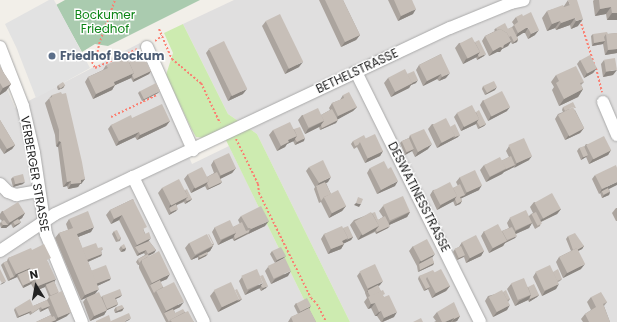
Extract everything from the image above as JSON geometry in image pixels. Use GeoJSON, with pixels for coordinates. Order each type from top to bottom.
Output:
{"type":"FeatureCollection","features":[{"type":"Feature","properties":{"kind":"street","name":"BETHELSTRASSE"},"geometry":{"type":"LineString","coordinates":[[0,252],[14,244],[56,214],[132,176],[193,150],[232,130],[450,28],[511,3],[524,0]]}},
{"type":"Feature","properties":{"kind":"street"},"geometry":{"type":"LineString","coordinates":[[147,46],[193,150]]}},
{"type":"Feature","properties":{"kind":"street","name":"VERBERGER STRASSE"},"geometry":{"type":"LineString","coordinates":[[0,47],[23,106],[34,153],[43,222],[53,255],[82,322]]}},
{"type":"Feature","properties":{"kind":"street","name":"DESWATINESSTRASSE"},"geometry":{"type":"LineString","coordinates":[[356,72],[480,322]]}},
{"type":"Feature","properties":{"kind":"street"},"geometry":{"type":"LineString","coordinates":[[603,102],[617,135]]}},
{"type":"Feature","properties":{"kind":"street"},"geometry":{"type":"LineString","coordinates":[[132,176],[204,322]]}},
{"type":"Feature","properties":{"kind":"street"},"geometry":{"type":"LineString","coordinates":[[0,184],[8,192],[16,195],[38,191]]}},
{"type":"Feature","properties":{"kind":"path"},"geometry":{"type":"LineString","coordinates":[[96,60],[99,44],[114,0]]}},
{"type":"Feature","properties":{"kind":"path"},"geometry":{"type":"LineString","coordinates":[[579,18],[602,86],[603,102]]}},
{"type":"Feature","properties":{"kind":"path"},"geometry":{"type":"LineString","coordinates":[[159,29],[172,59],[201,83],[222,127],[232,130],[258,184],[259,192],[311,298],[317,304],[326,322]]}},
{"type":"Feature","properties":{"kind":"path"},"geometry":{"type":"LineString","coordinates":[[92,62],[95,68],[115,58],[147,46],[162,36]]}},
{"type":"Feature","properties":{"kind":"path"},"geometry":{"type":"LineString","coordinates":[[111,117],[166,90]]}},
{"type":"Feature","properties":{"kind":"shaded area","name":"Friedhof Bockum"},"geometry":{"type":"Polygon","coordinates":[[[49,0],[54,0],[90,68],[36,98],[17,49],[5,24],[49,0]]]}},
{"type":"Feature","properties":{"kind":"shaded area"},"geometry":{"type":"Polygon","coordinates":[[[234,0],[617,0],[617,322],[350,322],[257,134],[228,114],[183,24],[234,0]]]}},
{"type":"Feature","properties":{"kind":"shaded area"},"geometry":{"type":"Polygon","coordinates":[[[140,43],[192,164],[229,146],[315,322],[0,322],[0,73],[15,108],[140,43]]]}},
{"type":"Feature","properties":{"kind":"green space","name":"Bockumer Friedhof"},"geometry":{"type":"Polygon","coordinates":[[[65,0],[200,0],[108,46],[95,44],[82,52],[56,5],[65,0]]]}},
{"type":"Feature","properties":{"kind":"green space"},"geometry":{"type":"Polygon","coordinates":[[[183,24],[228,114],[257,134],[350,322],[315,322],[221,130],[206,138],[196,137],[166,75],[173,53],[164,33],[183,24]]]}},
{"type":"Feature","properties":{"kind":"building"},"geometry":{"type":"Polygon","coordinates":[[[325,0],[343,0],[360,35],[345,42],[325,0]]]}},
{"type":"Feature","properties":{"kind":"building"},"geometry":{"type":"Polygon","coordinates":[[[394,0],[412,0],[416,9],[401,16],[394,0]]]}},
{"type":"Feature","properties":{"kind":"building"},"geometry":{"type":"Polygon","coordinates":[[[568,0],[577,0],[583,19],[576,21],[575,18],[561,23],[560,21],[552,24],[547,11],[563,5],[564,7],[570,5],[568,0]]]}},
{"type":"Feature","properties":{"kind":"building"},"geometry":{"type":"Polygon","coordinates":[[[599,0],[617,0],[617,13],[612,13],[611,7],[600,9],[599,0]]]}},
{"type":"Feature","properties":{"kind":"building"},"geometry":{"type":"Polygon","coordinates":[[[531,12],[539,30],[531,34],[528,28],[526,28],[518,33],[514,25],[518,22],[516,17],[522,14],[523,16],[531,12]]]}},
{"type":"Feature","properties":{"kind":"building"},"geometry":{"type":"Polygon","coordinates":[[[280,14],[303,62],[289,69],[266,21],[280,14]]]}},
{"type":"Feature","properties":{"kind":"building"},"geometry":{"type":"Polygon","coordinates":[[[505,23],[508,29],[512,27],[518,39],[514,42],[511,36],[509,37],[507,33],[500,29],[497,30],[496,28],[505,23]]]}},
{"type":"Feature","properties":{"kind":"building"},"geometry":{"type":"Polygon","coordinates":[[[500,29],[507,33],[511,41],[504,45],[503,48],[500,47],[493,51],[485,36],[500,29]]]}},
{"type":"Feature","properties":{"kind":"building"},"geometry":{"type":"Polygon","coordinates":[[[607,32],[608,34],[604,37],[605,41],[594,43],[593,34],[607,32]]]}},
{"type":"Feature","properties":{"kind":"building"},"geometry":{"type":"Polygon","coordinates":[[[617,33],[617,49],[608,50],[606,34],[617,33]]]}},
{"type":"Feature","properties":{"kind":"building"},"geometry":{"type":"Polygon","coordinates":[[[472,37],[480,52],[468,59],[460,44],[472,37]]]}},
{"type":"Feature","properties":{"kind":"building"},"geometry":{"type":"Polygon","coordinates":[[[479,40],[486,54],[479,57],[478,55],[480,52],[475,42],[479,40]]]}},
{"type":"Feature","properties":{"kind":"building"},"geometry":{"type":"Polygon","coordinates":[[[224,41],[247,89],[232,96],[209,48],[224,41]]]}},
{"type":"Feature","properties":{"kind":"building"},"geometry":{"type":"Polygon","coordinates":[[[441,54],[450,73],[442,77],[441,74],[427,81],[419,65],[441,54]]]}},
{"type":"Feature","properties":{"kind":"building"},"geometry":{"type":"Polygon","coordinates":[[[143,55],[151,71],[134,79],[132,75],[134,73],[129,62],[143,55]]]}},
{"type":"Feature","properties":{"kind":"building"},"geometry":{"type":"Polygon","coordinates":[[[590,55],[597,68],[587,73],[580,60],[590,55]]]}},
{"type":"Feature","properties":{"kind":"building"},"geometry":{"type":"Polygon","coordinates":[[[126,56],[134,73],[114,82],[115,85],[96,94],[88,77],[108,68],[106,65],[126,56]]]}},
{"type":"Feature","properties":{"kind":"building"},"geometry":{"type":"Polygon","coordinates":[[[615,58],[617,70],[606,72],[604,60],[615,58]]]}},
{"type":"Feature","properties":{"kind":"building"},"geometry":{"type":"Polygon","coordinates":[[[576,66],[584,82],[580,83],[583,89],[564,99],[556,83],[559,81],[556,75],[576,66]]]}},
{"type":"Feature","properties":{"kind":"building"},"geometry":{"type":"Polygon","coordinates":[[[0,67],[11,84],[3,88],[0,83],[0,67]]]}},
{"type":"Feature","properties":{"kind":"building"},"geometry":{"type":"Polygon","coordinates":[[[405,69],[412,83],[395,92],[388,78],[405,69]]]}},
{"type":"Feature","properties":{"kind":"building"},"geometry":{"type":"Polygon","coordinates":[[[414,71],[418,80],[412,83],[407,74],[414,71]]]}},
{"type":"Feature","properties":{"kind":"building"},"geometry":{"type":"Polygon","coordinates":[[[494,81],[497,87],[487,93],[483,86],[494,81]]]}},
{"type":"Feature","properties":{"kind":"building"},"geometry":{"type":"Polygon","coordinates":[[[63,82],[65,85],[60,89],[58,85],[63,82]]]}},
{"type":"Feature","properties":{"kind":"building"},"geometry":{"type":"Polygon","coordinates":[[[156,83],[160,91],[144,99],[140,91],[156,83]]]}},
{"type":"Feature","properties":{"kind":"building"},"geometry":{"type":"Polygon","coordinates":[[[502,91],[510,107],[491,117],[483,101],[502,91]]]}},
{"type":"Feature","properties":{"kind":"building"},"geometry":{"type":"Polygon","coordinates":[[[61,92],[62,94],[66,93],[82,162],[85,179],[81,180],[81,183],[71,184],[71,181],[67,182],[61,142],[59,141],[59,130],[49,98],[52,97],[52,95],[61,92]]]}},
{"type":"Feature","properties":{"kind":"building"},"geometry":{"type":"Polygon","coordinates":[[[349,92],[357,107],[338,116],[332,103],[344,98],[343,95],[349,92]]]}},
{"type":"Feature","properties":{"kind":"building"},"geometry":{"type":"Polygon","coordinates":[[[573,102],[576,108],[573,107],[565,111],[563,107],[573,102]]]}},
{"type":"Feature","properties":{"kind":"building"},"geometry":{"type":"Polygon","coordinates":[[[162,104],[170,121],[140,135],[139,132],[119,141],[111,125],[131,115],[132,118],[162,104]]]}},
{"type":"Feature","properties":{"kind":"building"},"geometry":{"type":"Polygon","coordinates":[[[472,105],[479,119],[464,127],[457,113],[472,105]]]}},
{"type":"Feature","properties":{"kind":"building"},"geometry":{"type":"Polygon","coordinates":[[[573,107],[584,128],[569,136],[558,115],[573,107]]]}},
{"type":"Feature","properties":{"kind":"building"},"geometry":{"type":"Polygon","coordinates":[[[318,108],[324,121],[309,128],[303,115],[318,108]]]}},
{"type":"Feature","properties":{"kind":"building"},"geometry":{"type":"Polygon","coordinates":[[[332,109],[338,120],[322,128],[321,125],[324,121],[321,115],[332,109]]]}},
{"type":"Feature","properties":{"kind":"building"},"geometry":{"type":"Polygon","coordinates":[[[479,110],[486,124],[480,127],[477,122],[479,119],[476,112],[479,110]]]}},
{"type":"Feature","properties":{"kind":"building"},"geometry":{"type":"Polygon","coordinates":[[[446,118],[455,136],[442,143],[433,125],[446,118]]]}},
{"type":"Feature","properties":{"kind":"building"},"geometry":{"type":"Polygon","coordinates":[[[0,120],[15,145],[7,149],[0,138],[0,120]]]}},
{"type":"Feature","properties":{"kind":"building"},"geometry":{"type":"Polygon","coordinates":[[[290,122],[297,136],[288,140],[289,142],[281,146],[273,130],[290,122]]]}},
{"type":"Feature","properties":{"kind":"building"},"geometry":{"type":"Polygon","coordinates":[[[455,124],[460,135],[453,138],[455,136],[450,127],[455,124]]]}},
{"type":"Feature","properties":{"kind":"building"},"geometry":{"type":"Polygon","coordinates":[[[300,127],[305,138],[297,142],[295,139],[297,136],[294,129],[300,127]]]}},
{"type":"Feature","properties":{"kind":"building"},"geometry":{"type":"Polygon","coordinates":[[[424,129],[432,144],[418,152],[410,135],[424,129]]]}},
{"type":"Feature","properties":{"kind":"building"},"geometry":{"type":"Polygon","coordinates":[[[375,134],[383,151],[368,158],[360,141],[375,134]]]}},
{"type":"Feature","properties":{"kind":"building"},"geometry":{"type":"Polygon","coordinates":[[[364,135],[366,139],[355,146],[353,141],[364,135]]]}},
{"type":"Feature","properties":{"kind":"building"},"geometry":{"type":"Polygon","coordinates":[[[604,136],[611,150],[593,159],[586,145],[604,136]]]}},
{"type":"Feature","properties":{"kind":"building"},"geometry":{"type":"Polygon","coordinates":[[[409,138],[414,149],[407,152],[402,141],[409,138]]]}},
{"type":"Feature","properties":{"kind":"building"},"geometry":{"type":"Polygon","coordinates":[[[524,138],[532,156],[517,163],[508,145],[524,138]]]}},
{"type":"Feature","properties":{"kind":"building"},"geometry":{"type":"Polygon","coordinates":[[[584,146],[588,155],[583,157],[579,148],[584,146]]]}},
{"type":"Feature","properties":{"kind":"building"},"geometry":{"type":"Polygon","coordinates":[[[229,153],[236,168],[221,176],[214,160],[229,153]]]}},
{"type":"Feature","properties":{"kind":"building"},"geometry":{"type":"Polygon","coordinates":[[[511,156],[515,165],[506,169],[501,161],[511,156]]]}},
{"type":"Feature","properties":{"kind":"building"},"geometry":{"type":"Polygon","coordinates":[[[500,157],[506,169],[490,177],[484,165],[500,157]]]}},
{"type":"Feature","properties":{"kind":"building"},"geometry":{"type":"Polygon","coordinates":[[[323,160],[331,177],[319,183],[309,167],[323,160]]]}},
{"type":"Feature","properties":{"kind":"building"},"geometry":{"type":"Polygon","coordinates":[[[384,161],[388,169],[391,167],[398,181],[381,190],[370,168],[384,161]]]}},
{"type":"Feature","properties":{"kind":"building"},"geometry":{"type":"Polygon","coordinates":[[[616,165],[617,182],[602,189],[595,175],[616,165]]]}},
{"type":"Feature","properties":{"kind":"building"},"geometry":{"type":"Polygon","coordinates":[[[202,167],[209,181],[195,189],[188,174],[202,167]]]}},
{"type":"Feature","properties":{"kind":"building"},"geometry":{"type":"Polygon","coordinates":[[[475,170],[482,185],[467,193],[460,177],[475,170]]]}},
{"type":"Feature","properties":{"kind":"building"},"geometry":{"type":"Polygon","coordinates":[[[217,172],[222,182],[209,188],[207,183],[209,181],[207,177],[217,172]]]}},
{"type":"Feature","properties":{"kind":"building"},"geometry":{"type":"Polygon","coordinates":[[[23,174],[25,182],[15,184],[13,176],[23,174]]]}},
{"type":"Feature","properties":{"kind":"building"},"geometry":{"type":"Polygon","coordinates":[[[179,179],[188,197],[171,205],[162,188],[179,179]]]}},
{"type":"Feature","properties":{"kind":"building"},"geometry":{"type":"Polygon","coordinates":[[[325,182],[331,194],[324,197],[321,201],[316,186],[325,182]]]}},
{"type":"Feature","properties":{"kind":"building"},"geometry":{"type":"Polygon","coordinates":[[[450,182],[457,196],[440,205],[433,191],[450,182]]]}},
{"type":"Feature","properties":{"kind":"building"},"geometry":{"type":"Polygon","coordinates":[[[460,184],[465,195],[460,197],[462,201],[457,204],[455,199],[457,196],[453,188],[460,184]]]}},
{"type":"Feature","properties":{"kind":"building"},"geometry":{"type":"Polygon","coordinates":[[[608,188],[610,192],[604,195],[602,191],[608,188]]]}},
{"type":"Feature","properties":{"kind":"building"},"geometry":{"type":"Polygon","coordinates":[[[187,189],[192,199],[187,201],[186,199],[188,197],[185,190],[187,189]]]}},
{"type":"Feature","properties":{"kind":"building"},"geometry":{"type":"Polygon","coordinates":[[[338,190],[346,206],[332,213],[324,197],[338,190]]]}},
{"type":"Feature","properties":{"kind":"building"},"geometry":{"type":"Polygon","coordinates":[[[552,193],[561,209],[543,218],[535,203],[552,193]]]}},
{"type":"Feature","properties":{"kind":"building"},"geometry":{"type":"Polygon","coordinates":[[[403,196],[410,212],[390,220],[383,205],[403,196]]]}},
{"type":"Feature","properties":{"kind":"building"},"geometry":{"type":"Polygon","coordinates":[[[358,197],[363,199],[361,204],[356,203],[358,197]]]}},
{"type":"Feature","properties":{"kind":"building"},"geometry":{"type":"Polygon","coordinates":[[[133,199],[147,227],[143,229],[145,234],[149,232],[151,238],[137,245],[122,215],[114,219],[110,210],[133,199]]]}},
{"type":"Feature","properties":{"kind":"building"},"geometry":{"type":"Polygon","coordinates":[[[18,202],[25,213],[10,223],[3,212],[18,202]]]}},
{"type":"Feature","properties":{"kind":"building"},"geometry":{"type":"Polygon","coordinates":[[[176,204],[178,209],[171,212],[169,208],[176,204]]]}},
{"type":"Feature","properties":{"kind":"building"},"geometry":{"type":"Polygon","coordinates":[[[261,206],[269,221],[251,229],[248,228],[241,216],[261,206]]]}},
{"type":"Feature","properties":{"kind":"building"},"geometry":{"type":"Polygon","coordinates":[[[526,210],[532,223],[516,230],[510,218],[526,210]]]}},
{"type":"Feature","properties":{"kind":"building"},"geometry":{"type":"Polygon","coordinates":[[[88,211],[94,227],[77,234],[99,289],[85,295],[59,233],[73,228],[69,219],[88,211]]]}},
{"type":"Feature","properties":{"kind":"building"},"geometry":{"type":"Polygon","coordinates":[[[371,212],[379,226],[363,235],[355,222],[371,212]]]}},
{"type":"Feature","properties":{"kind":"building"},"geometry":{"type":"Polygon","coordinates":[[[375,212],[378,220],[385,216],[390,226],[377,232],[376,230],[379,226],[372,213],[375,212]]]}},
{"type":"Feature","properties":{"kind":"building"},"geometry":{"type":"Polygon","coordinates":[[[536,212],[542,224],[537,226],[532,214],[536,212]]]}},
{"type":"Feature","properties":{"kind":"building"},"geometry":{"type":"Polygon","coordinates":[[[18,219],[21,222],[15,225],[13,222],[18,219]]]}},
{"type":"Feature","properties":{"kind":"building"},"geometry":{"type":"Polygon","coordinates":[[[4,220],[8,225],[3,225],[1,222],[4,220]]]}},
{"type":"Feature","properties":{"kind":"building"},"geometry":{"type":"Polygon","coordinates":[[[230,220],[236,233],[221,240],[215,227],[230,220]]]}},
{"type":"Feature","properties":{"kind":"building"},"geometry":{"type":"Polygon","coordinates":[[[242,222],[246,231],[249,230],[249,232],[235,239],[234,236],[236,233],[233,227],[242,222]]]}},
{"type":"Feature","properties":{"kind":"building"},"geometry":{"type":"Polygon","coordinates":[[[498,224],[507,241],[493,248],[484,232],[498,224]]]}},
{"type":"Feature","properties":{"kind":"building"},"geometry":{"type":"Polygon","coordinates":[[[342,226],[348,238],[342,241],[344,244],[331,249],[324,234],[342,226]]]}},
{"type":"Feature","properties":{"kind":"building"},"geometry":{"type":"Polygon","coordinates":[[[348,226],[353,237],[346,240],[348,238],[343,228],[348,226]]]}},
{"type":"Feature","properties":{"kind":"building"},"geometry":{"type":"Polygon","coordinates":[[[512,227],[517,236],[507,240],[502,231],[512,227]]]}},
{"type":"Feature","properties":{"kind":"building"},"geometry":{"type":"Polygon","coordinates":[[[117,230],[121,238],[118,240],[114,231],[117,230]]]}},
{"type":"Feature","properties":{"kind":"building"},"geometry":{"type":"Polygon","coordinates":[[[575,233],[584,246],[577,250],[577,248],[573,250],[568,236],[575,233]]]}},
{"type":"Feature","properties":{"kind":"building"},"geometry":{"type":"Polygon","coordinates":[[[207,234],[213,246],[195,255],[189,243],[207,234]]]}},
{"type":"Feature","properties":{"kind":"building"},"geometry":{"type":"Polygon","coordinates":[[[209,234],[214,244],[213,244],[209,234]]]}},
{"type":"Feature","properties":{"kind":"building"},"geometry":{"type":"Polygon","coordinates":[[[476,235],[484,251],[470,258],[462,242],[476,235]]]}},
{"type":"Feature","properties":{"kind":"building"},"geometry":{"type":"Polygon","coordinates":[[[427,239],[435,254],[421,262],[413,247],[427,239]]]}},
{"type":"Feature","properties":{"kind":"building"},"geometry":{"type":"Polygon","coordinates":[[[149,241],[156,250],[148,254],[146,250],[139,253],[135,247],[149,241]]]}},
{"type":"Feature","properties":{"kind":"building"},"geometry":{"type":"Polygon","coordinates":[[[96,243],[98,248],[102,247],[102,254],[87,260],[82,248],[96,243]]]}},
{"type":"Feature","properties":{"kind":"building"},"geometry":{"type":"Polygon","coordinates":[[[44,244],[51,258],[47,260],[56,279],[38,286],[30,268],[16,274],[8,258],[31,248],[32,250],[44,244]]]}},
{"type":"Feature","properties":{"kind":"building"},"geometry":{"type":"Polygon","coordinates":[[[124,244],[126,248],[123,249],[121,246],[124,244]]]}},
{"type":"Feature","properties":{"kind":"building"},"geometry":{"type":"Polygon","coordinates":[[[461,246],[465,255],[459,258],[455,249],[461,246]]]}},
{"type":"Feature","properties":{"kind":"building"},"geometry":{"type":"Polygon","coordinates":[[[281,247],[286,256],[277,260],[272,251],[281,247]]]}},
{"type":"Feature","properties":{"kind":"building"},"geometry":{"type":"Polygon","coordinates":[[[577,248],[585,264],[567,273],[559,257],[577,248]]]}},
{"type":"Feature","properties":{"kind":"building"},"geometry":{"type":"Polygon","coordinates":[[[159,251],[170,274],[152,283],[142,260],[159,251]]]}},
{"type":"Feature","properties":{"kind":"building"},"geometry":{"type":"Polygon","coordinates":[[[207,252],[208,254],[200,258],[199,256],[207,252]]]}},
{"type":"Feature","properties":{"kind":"building"},"geometry":{"type":"Polygon","coordinates":[[[148,254],[149,256],[139,263],[138,259],[148,254]]]}},
{"type":"Feature","properties":{"kind":"building"},"geometry":{"type":"Polygon","coordinates":[[[432,257],[434,263],[420,270],[419,264],[432,257]]]}},
{"type":"Feature","properties":{"kind":"building"},"geometry":{"type":"Polygon","coordinates":[[[285,258],[291,271],[274,279],[268,266],[285,258]]]}},
{"type":"Feature","properties":{"kind":"building"},"geometry":{"type":"Polygon","coordinates":[[[7,261],[14,277],[10,278],[3,263],[7,261]]]}},
{"type":"Feature","properties":{"kind":"building"},"geometry":{"type":"Polygon","coordinates":[[[375,264],[383,281],[368,288],[360,271],[375,264]]]}},
{"type":"Feature","properties":{"kind":"building"},"geometry":{"type":"Polygon","coordinates":[[[106,265],[111,278],[96,284],[91,271],[106,265]]]}},
{"type":"Feature","properties":{"kind":"building"},"geometry":{"type":"Polygon","coordinates":[[[550,265],[559,284],[544,291],[535,272],[550,265]]]}},
{"type":"Feature","properties":{"kind":"building"},"geometry":{"type":"Polygon","coordinates":[[[0,269],[6,281],[2,283],[0,280],[0,269]]]}},
{"type":"Feature","properties":{"kind":"building"},"geometry":{"type":"Polygon","coordinates":[[[257,269],[263,283],[247,289],[241,276],[257,269]]]}},
{"type":"Feature","properties":{"kind":"building"},"geometry":{"type":"Polygon","coordinates":[[[441,269],[450,286],[436,293],[427,277],[441,269]]]}},
{"type":"Feature","properties":{"kind":"building"},"geometry":{"type":"Polygon","coordinates":[[[558,269],[562,279],[557,281],[553,272],[558,269]]]}},
{"type":"Feature","properties":{"kind":"building"},"geometry":{"type":"Polygon","coordinates":[[[28,270],[33,281],[23,285],[18,274],[28,270]]]}},
{"type":"Feature","properties":{"kind":"building"},"geometry":{"type":"Polygon","coordinates":[[[433,270],[435,273],[426,279],[430,287],[426,289],[419,276],[433,270]]]}},
{"type":"Feature","properties":{"kind":"building"},"geometry":{"type":"Polygon","coordinates":[[[263,275],[268,286],[263,288],[261,286],[263,283],[260,276],[263,275]]]}},
{"type":"Feature","properties":{"kind":"building"},"geometry":{"type":"Polygon","coordinates":[[[524,278],[531,295],[518,300],[511,283],[524,278]]]}},
{"type":"Feature","properties":{"kind":"building"},"geometry":{"type":"Polygon","coordinates":[[[160,280],[163,287],[154,293],[150,285],[160,280]]]}},
{"type":"Feature","properties":{"kind":"building"},"geometry":{"type":"Polygon","coordinates":[[[54,281],[59,292],[51,296],[46,285],[54,281]]]}},
{"type":"Feature","properties":{"kind":"building"},"geometry":{"type":"Polygon","coordinates":[[[174,282],[184,302],[166,311],[156,291],[174,282]]]}},
{"type":"Feature","properties":{"kind":"building"},"geometry":{"type":"Polygon","coordinates":[[[231,282],[239,299],[222,307],[214,290],[231,282]]]}},
{"type":"Feature","properties":{"kind":"building"},"geometry":{"type":"Polygon","coordinates":[[[534,284],[539,295],[530,299],[531,295],[528,287],[534,284]]]}},
{"type":"Feature","properties":{"kind":"building"},"geometry":{"type":"Polygon","coordinates":[[[378,285],[381,291],[370,297],[367,290],[378,285]]]}},
{"type":"Feature","properties":{"kind":"building"},"geometry":{"type":"Polygon","coordinates":[[[120,289],[122,295],[115,298],[118,304],[107,309],[102,296],[120,289]]]}},
{"type":"Feature","properties":{"kind":"building"},"geometry":{"type":"Polygon","coordinates":[[[237,289],[242,299],[237,301],[239,299],[235,290],[237,289]]]}},
{"type":"Feature","properties":{"kind":"building"},"geometry":{"type":"Polygon","coordinates":[[[383,290],[385,294],[383,295],[384,297],[389,295],[397,312],[384,318],[381,311],[379,312],[375,303],[371,304],[368,297],[383,290]]]}},
{"type":"Feature","properties":{"kind":"building"},"geometry":{"type":"Polygon","coordinates":[[[502,290],[510,305],[497,312],[489,297],[502,290]]]}},
{"type":"Feature","properties":{"kind":"building"},"geometry":{"type":"Polygon","coordinates":[[[506,290],[510,299],[507,300],[503,292],[506,290]]]}},
{"type":"Feature","properties":{"kind":"building"},"geometry":{"type":"Polygon","coordinates":[[[62,291],[71,312],[58,318],[49,296],[62,291]]]}},
{"type":"Feature","properties":{"kind":"building"},"geometry":{"type":"Polygon","coordinates":[[[99,292],[107,310],[94,316],[86,298],[99,292]]]}},
{"type":"Feature","properties":{"kind":"building"},"geometry":{"type":"Polygon","coordinates":[[[601,292],[607,302],[603,304],[610,322],[589,322],[585,314],[596,307],[591,297],[601,292]]]}},
{"type":"Feature","properties":{"kind":"building"},"geometry":{"type":"Polygon","coordinates":[[[307,298],[311,306],[300,311],[296,303],[307,298]]]}},
{"type":"Feature","properties":{"kind":"building"},"geometry":{"type":"Polygon","coordinates":[[[30,299],[33,306],[47,300],[50,306],[42,309],[41,307],[32,313],[31,311],[19,316],[15,308],[30,299]]]}},
{"type":"Feature","properties":{"kind":"building"},"geometry":{"type":"Polygon","coordinates":[[[454,302],[460,316],[442,322],[437,312],[454,302]]]}},
{"type":"Feature","properties":{"kind":"building"},"geometry":{"type":"Polygon","coordinates":[[[122,305],[124,308],[117,311],[116,307],[122,305]]]}},
{"type":"Feature","properties":{"kind":"building"},"geometry":{"type":"Polygon","coordinates":[[[309,308],[316,322],[293,322],[291,317],[309,308]]]}},
{"type":"Feature","properties":{"kind":"building"},"geometry":{"type":"Polygon","coordinates":[[[173,309],[175,313],[183,309],[185,312],[169,322],[164,313],[173,309]]]}},
{"type":"Feature","properties":{"kind":"building"},"geometry":{"type":"Polygon","coordinates":[[[188,311],[194,322],[172,322],[170,320],[188,311]]]}},
{"type":"Feature","properties":{"kind":"building"},"geometry":{"type":"Polygon","coordinates":[[[129,313],[131,318],[125,321],[126,322],[111,322],[111,321],[129,313]]]}},
{"type":"Feature","properties":{"kind":"building"},"geometry":{"type":"Polygon","coordinates":[[[51,315],[52,317],[54,316],[56,320],[51,322],[36,322],[51,315]]]}},
{"type":"Feature","properties":{"kind":"building"},"geometry":{"type":"Polygon","coordinates":[[[109,315],[111,322],[96,322],[96,321],[109,315]]]}},
{"type":"Feature","properties":{"kind":"building"},"geometry":{"type":"Polygon","coordinates":[[[421,318],[423,322],[413,322],[421,318]]]}},
{"type":"Feature","properties":{"kind":"place","name":"Friedhof Bockum"},"geometry":{"type":"Point","coordinates":[52,56]}}]}
